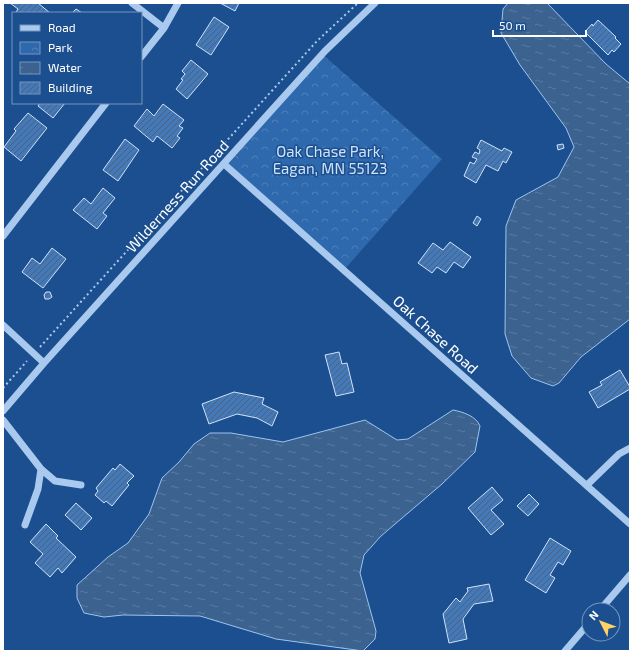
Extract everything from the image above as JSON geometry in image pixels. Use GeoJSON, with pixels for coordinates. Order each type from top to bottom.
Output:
{"type":"FeatureCollection","features":[{"type":"Feature","properties":{"kind":"street"},"geometry":{"type":"LineString","coordinates":[[132,3],[164,28]]}},
{"type":"Feature","properties":{"kind":"street"},"geometry":{"type":"LineString","coordinates":[[142,56],[164,28],[178,3]]}},
{"type":"Feature","properties":{"kind":"street","name":"Wilderness Run Road"},"geometry":{"type":"LineString","coordinates":[[3,411],[44,363],[325,50],[375,3]]}},
{"type":"Feature","properties":{"kind":"street"},"geometry":{"type":"LineString","coordinates":[[3,236],[105,104]]}},
{"type":"Feature","properties":{"kind":"street","name":"Oak Chase Road"},"geometry":{"type":"LineString","coordinates":[[224,164],[630,524]]}},
{"type":"Feature","properties":{"kind":"street"},"geometry":{"type":"LineString","coordinates":[[3,325],[44,363]]}},
{"type":"Feature","properties":{"kind":"street"},"geometry":{"type":"LineString","coordinates":[[3,420],[41,468],[55,481],[81,485]]}},
{"type":"Feature","properties":{"kind":"street"},"geometry":{"type":"LineString","coordinates":[[587,486],[619,454],[630,448]]}},
{"type":"Feature","properties":{"kind":"street"},"geometry":{"type":"LineString","coordinates":[[25,525],[38,489],[41,468]]}},
{"type":"Feature","properties":{"kind":"street"},"geometry":{"type":"LineString","coordinates":[[607,602],[630,575]]}},
{"type":"Feature","properties":{"kind":"street"},"geometry":{"type":"LineString","coordinates":[[564,651],[581,632]]}},
{"type":"Feature","properties":{"kind":"path"},"geometry":{"type":"LineString","coordinates":[[3,388],[312,46],[358,3]]}},
{"type":"Feature","properties":{"kind":"green space","name":"Oak Chase Park, Eagan, MN 55123"},"geometry":{"type":"Polygon","coordinates":[[[322,54],[442,159],[344,270],[224,164],[322,54]]]}},
{"type":"Feature","properties":{"kind":"water"},"geometry":{"type":"Polygon","coordinates":[[[508,3],[547,3],[606,64],[630,84],[630,319],[581,357],[559,383],[553,386],[531,378],[512,356],[505,334],[506,226],[516,200],[558,177],[574,147],[566,128],[520,65],[501,33],[503,9],[508,3]]]}},
{"type":"Feature","properties":{"kind":"water"},"geometry":{"type":"Polygon","coordinates":[[[453,410],[465,413],[472,417],[480,426],[475,452],[442,484],[381,536],[364,555],[360,573],[376,631],[375,639],[363,651],[276,639],[200,616],[123,615],[104,617],[84,613],[77,598],[77,585],[108,557],[128,543],[149,514],[162,478],[179,462],[194,444],[210,433],[231,433],[283,442],[365,420],[397,440],[408,439],[453,410]]]}},
{"type":"Feature","properties":{"kind":"building"},"geometry":{"type":"Polygon","coordinates":[[[10,3],[38,3],[49,12],[16,12],[18,9],[10,3]]]}},
{"type":"Feature","properties":{"kind":"building"},"geometry":{"type":"Polygon","coordinates":[[[220,3],[239,3],[235,11],[220,3]]]}},
{"type":"Feature","properties":{"kind":"building"},"geometry":{"type":"Polygon","coordinates":[[[76,9],[80,12],[73,12],[76,9]]]}},
{"type":"Feature","properties":{"kind":"building"},"geometry":{"type":"Polygon","coordinates":[[[214,17],[229,27],[211,55],[196,45],[214,17]]]}},
{"type":"Feature","properties":{"kind":"building"},"geometry":{"type":"Polygon","coordinates":[[[598,20],[616,37],[615,38],[621,44],[614,52],[612,50],[608,55],[585,32],[598,20]]]}},
{"type":"Feature","properties":{"kind":"building"},"geometry":{"type":"Polygon","coordinates":[[[191,60],[208,74],[187,99],[176,89],[183,80],[181,79],[185,74],[182,71],[191,60]]]}},
{"type":"Feature","properties":{"kind":"building"},"geometry":{"type":"Polygon","coordinates":[[[39,104],[64,104],[53,118],[38,106],[39,104]]]}},
{"type":"Feature","properties":{"kind":"building"},"geometry":{"type":"Polygon","coordinates":[[[163,104],[184,120],[179,126],[183,128],[177,136],[180,138],[172,148],[157,136],[153,142],[134,126],[147,109],[154,116],[163,104]]]}},
{"type":"Feature","properties":{"kind":"building"},"geometry":{"type":"Polygon","coordinates":[[[28,113],[47,128],[21,161],[4,147],[16,131],[14,129],[28,113]]]}},
{"type":"Feature","properties":{"kind":"building"},"geometry":{"type":"Polygon","coordinates":[[[125,139],[139,150],[118,181],[103,170],[125,139]]]}},
{"type":"Feature","properties":{"kind":"building"},"geometry":{"type":"Polygon","coordinates":[[[481,140],[502,151],[504,148],[512,152],[506,163],[503,161],[498,171],[486,165],[476,183],[464,176],[470,162],[474,164],[477,159],[472,157],[475,152],[479,154],[480,150],[477,148],[481,140]]]}},
{"type":"Feature","properties":{"kind":"building"},"geometry":{"type":"Polygon","coordinates":[[[563,144],[564,148],[558,150],[557,145],[563,144]]]}},
{"type":"Feature","properties":{"kind":"building"},"geometry":{"type":"Polygon","coordinates":[[[103,188],[115,198],[103,213],[107,216],[97,229],[73,210],[84,198],[91,204],[103,188]]]}},
{"type":"Feature","properties":{"kind":"building"},"geometry":{"type":"Polygon","coordinates":[[[477,216],[481,219],[477,226],[473,223],[477,216]]]}},
{"type":"Feature","properties":{"kind":"building"},"geometry":{"type":"Polygon","coordinates":[[[450,242],[471,257],[463,268],[454,262],[446,273],[437,267],[432,273],[418,263],[433,243],[443,250],[450,242]]]}},
{"type":"Feature","properties":{"kind":"building"},"geometry":{"type":"Polygon","coordinates":[[[52,248],[66,259],[43,288],[22,272],[32,258],[40,264],[52,248]]]}},
{"type":"Feature","properties":{"kind":"building"},"geometry":{"type":"Polygon","coordinates":[[[46,292],[50,292],[52,297],[45,299],[44,295],[46,292]]]}},
{"type":"Feature","properties":{"kind":"building"},"geometry":{"type":"Polygon","coordinates":[[[339,352],[342,364],[347,363],[354,392],[336,396],[325,355],[339,352]]]}},
{"type":"Feature","properties":{"kind":"building"},"geometry":{"type":"Polygon","coordinates":[[[620,370],[630,389],[598,408],[589,392],[602,385],[600,382],[620,370]]]}},
{"type":"Feature","properties":{"kind":"building"},"geometry":{"type":"Polygon","coordinates":[[[234,392],[264,398],[262,404],[278,412],[272,426],[257,418],[237,414],[209,424],[202,404],[234,392]]]}},
{"type":"Feature","properties":{"kind":"building"},"geometry":{"type":"Polygon","coordinates":[[[120,464],[134,476],[127,483],[129,485],[112,506],[106,501],[104,503],[95,495],[98,491],[96,488],[113,468],[115,470],[120,464]]]}},
{"type":"Feature","properties":{"kind":"building"},"geometry":{"type":"Polygon","coordinates":[[[492,487],[503,500],[491,510],[504,524],[491,535],[468,508],[492,487]]]}},
{"type":"Feature","properties":{"kind":"building"},"geometry":{"type":"Polygon","coordinates":[[[529,494],[539,504],[528,516],[517,506],[529,494]]]}},
{"type":"Feature","properties":{"kind":"building"},"geometry":{"type":"Polygon","coordinates":[[[76,503],[92,518],[81,530],[65,515],[76,503]]]}},
{"type":"Feature","properties":{"kind":"building"},"geometry":{"type":"Polygon","coordinates":[[[46,524],[58,536],[56,538],[76,557],[62,573],[58,568],[50,577],[35,563],[43,554],[30,542],[46,524]]]}},
{"type":"Feature","properties":{"kind":"building"},"geometry":{"type":"Polygon","coordinates":[[[550,538],[571,551],[563,565],[558,562],[550,575],[555,578],[546,593],[525,580],[550,538]]]}},
{"type":"Feature","properties":{"kind":"building"},"geometry":{"type":"Polygon","coordinates":[[[489,584],[493,601],[474,604],[463,619],[467,639],[449,643],[443,614],[456,598],[460,602],[468,591],[467,588],[489,584]]]}}]}
